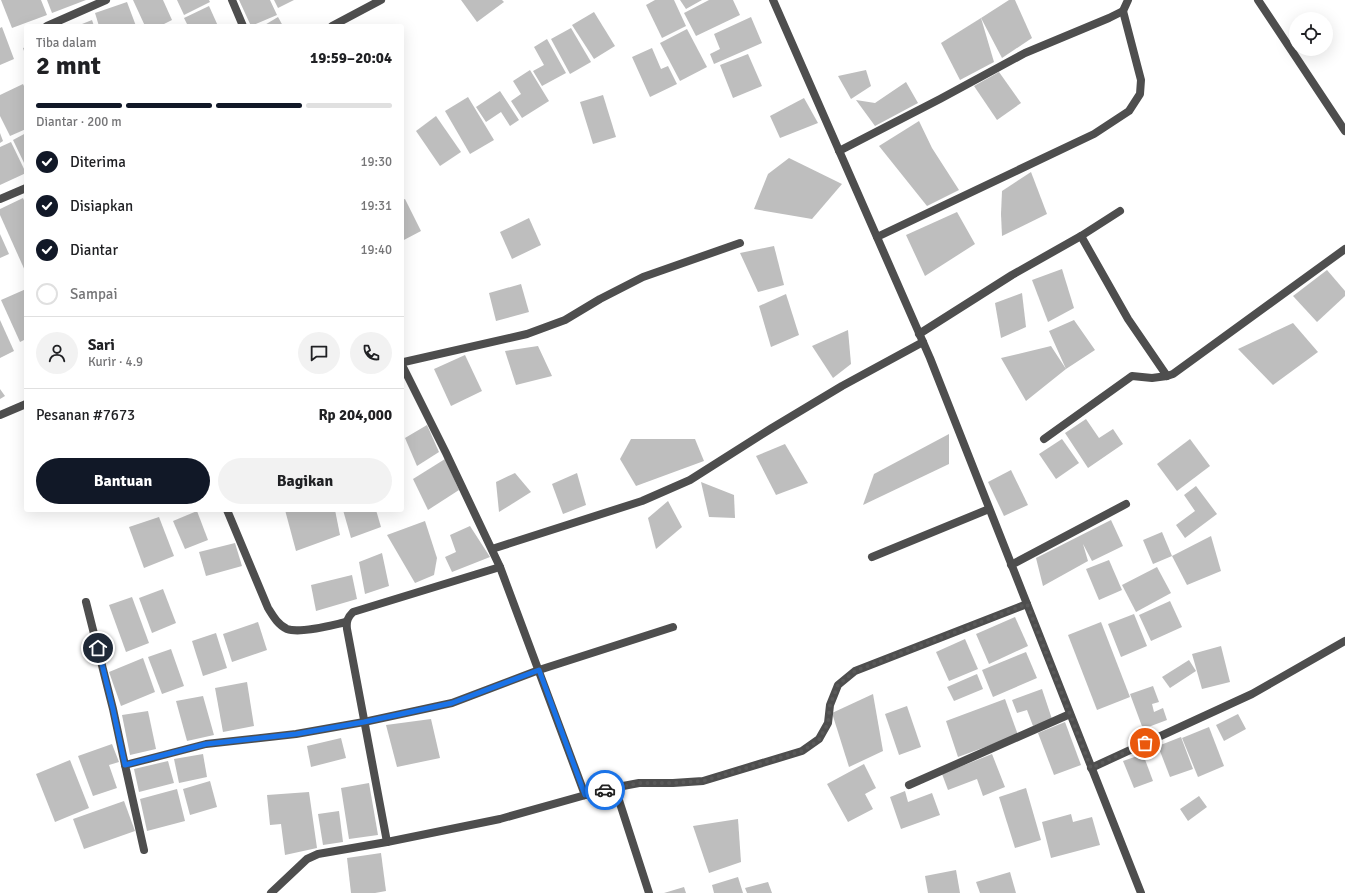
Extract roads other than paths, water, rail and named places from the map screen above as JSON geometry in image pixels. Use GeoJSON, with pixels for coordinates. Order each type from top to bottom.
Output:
{"type":"FeatureCollection","features":[{"type":"Feature","properties":{"kind":"street"},"geometry":{"type":"LineString","coordinates":[[52,24],[106,0]]}},
{"type":"Feature","properties":{"kind":"street"},"geometry":{"type":"LineString","coordinates":[[232,0],[242,24]]}},
{"type":"Feature","properties":{"kind":"street"},"geometry":{"type":"LineString","coordinates":[[336,24],[381,0]]}},
{"type":"Feature","properties":{"kind":"street"},"geometry":{"type":"LineString","coordinates":[[773,0],[921,338],[1141,893]]}},
{"type":"Feature","properties":{"kind":"street"},"geometry":{"type":"LineString","coordinates":[[839,151],[1025,53],[1123,11],[1128,0]]}},
{"type":"Feature","properties":{"kind":"street"},"geometry":{"type":"LineString","coordinates":[[1258,0],[1345,131]]}},
{"type":"Feature","properties":{"kind":"street"},"geometry":{"type":"LineString","coordinates":[[877,237],[1094,134],[1129,111],[1140,94],[1141,80],[1123,11]]}},
{"type":"Feature","properties":{"kind":"street"},"geometry":{"type":"LineString","coordinates":[[0,199],[24,189]]}},
{"type":"Feature","properties":{"kind":"street"},"geometry":{"type":"LineString","coordinates":[[492,549],[642,501],[690,480],[772,428],[921,338],[1012,275],[1081,236],[1120,210]]}},
{"type":"Feature","properties":{"kind":"street"},"geometry":{"type":"LineString","coordinates":[[1081,236],[1128,320],[1168,376]]}},
{"type":"Feature","properties":{"kind":"street"},"geometry":{"type":"LineString","coordinates":[[404,364],[527,334],[565,320],[643,276],[740,243]]}},
{"type":"Feature","properties":{"kind":"street"},"geometry":{"type":"LineString","coordinates":[[1044,439],[1132,376],[1152,378],[1173,374],[1345,248]]}},
{"type":"Feature","properties":{"kind":"street"},"geometry":{"type":"LineString","coordinates":[[404,366],[500,567],[585,795]]}},
{"type":"Feature","properties":{"kind":"street"},"geometry":{"type":"LineString","coordinates":[[0,416],[24,405]]}},
{"type":"Feature","properties":{"kind":"street"},"geometry":{"type":"LineString","coordinates":[[1011,565],[1126,504]]}},
{"type":"Feature","properties":{"kind":"street"},"geometry":{"type":"LineString","coordinates":[[872,557],[989,509]]}},
{"type":"Feature","properties":{"kind":"street"},"geometry":{"type":"LineString","coordinates":[[228,512],[268,608],[276,620],[287,628],[300,630],[346,622]]}},
{"type":"Feature","properties":{"kind":"street"},"geometry":{"type":"LineString","coordinates":[[387,842],[346,622],[348,617],[353,612],[500,567]]}},
{"type":"Feature","properties":{"kind":"street"},"geometry":{"type":"LineString","coordinates":[[86,602],[113,709],[144,850]]}},
{"type":"Feature","properties":{"kind":"street"},"geometry":{"type":"LineString","coordinates":[[271,893],[307,858],[318,854],[387,842],[500,819],[585,795],[639,783],[703,781],[802,751],[819,740],[828,723],[830,705],[838,685],[855,671],[1027,604]]}},
{"type":"Feature","properties":{"kind":"street"},"geometry":{"type":"LineString","coordinates":[[125,765],[206,744],[296,734],[364,722],[452,703],[539,670],[673,628]]}},
{"type":"Feature","properties":{"kind":"street"},"geometry":{"type":"LineString","coordinates":[[1091,768],[1252,694],[1345,641]]}},
{"type":"Feature","properties":{"kind":"street"},"geometry":{"type":"LineString","coordinates":[[909,785],[1070,714]]}},
{"type":"Feature","properties":{"kind":"street"},"geometry":{"type":"LineString","coordinates":[[615,788],[649,893]]}}]}
